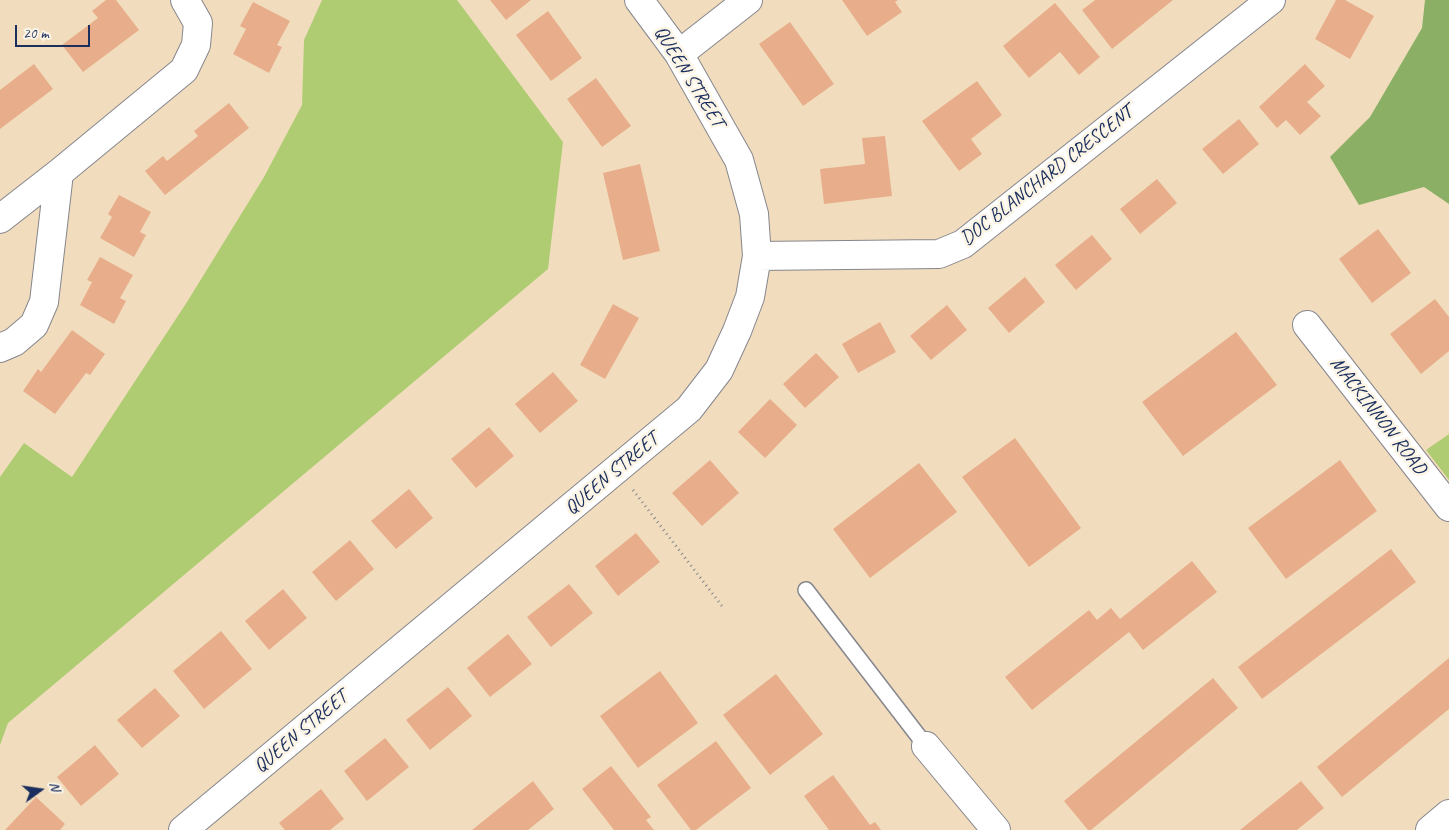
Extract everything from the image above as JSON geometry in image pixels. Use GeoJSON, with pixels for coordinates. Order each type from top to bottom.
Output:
{"type":"FeatureCollection","features":[{"type":"Feature","properties":{"kind":"street"},"geometry":{"type":"LineString","coordinates":[[0,219],[184,70],[196,45],[198,23],[185,0]]}},
{"type":"Feature","properties":{"kind":"street","name":"QUEEN STREET"},"geometry":{"type":"LineString","coordinates":[[183,830],[689,409],[719,370],[750,298],[757,256],[754,214],[739,160],[680,54],[639,0]]}},
{"type":"Feature","properties":{"kind":"street"},"geometry":{"type":"LineString","coordinates":[[680,54],[748,0]]}},
{"type":"Feature","properties":{"kind":"street","name":"DOC BLANCHARD CRESCENT"},"geometry":{"type":"LineString","coordinates":[[757,256],[939,254],[962,244],[1271,0]]}},
{"type":"Feature","properties":{"kind":"street"},"geometry":{"type":"LineString","coordinates":[[0,348],[14,342],[34,326],[44,302],[59,173]]}},
{"type":"Feature","properties":{"kind":"street","name":"MACKINNON ROAD"},"geometry":{"type":"LineString","coordinates":[[1307,325],[1449,507]]}},
{"type":"Feature","properties":{"kind":"street"},"geometry":{"type":"LineString","coordinates":[[926,746],[996,830]]}},
{"type":"Feature","properties":{"kind":"street"},"geometry":{"type":"LineString","coordinates":[[1430,830],[1449,814]]}},
{"type":"Feature","properties":{"kind":"lane"},"geometry":{"type":"LineString","coordinates":[[806,590],[926,746]]}},
{"type":"Feature","properties":{"kind":"path"},"geometry":{"type":"LineString","coordinates":[[617,470],[722,606]]}},
{"type":"Feature","properties":{"kind":"green space"},"geometry":{"type":"Polygon","coordinates":[[[322,0],[457,0],[563,142],[548,269],[8,723],[0,745],[0,477],[24,443],[72,477],[187,302],[264,177],[302,105],[304,40],[322,0]]]}},
{"type":"Feature","properties":{"kind":"green space"},"geometry":{"type":"Polygon","coordinates":[[[1425,0],[1449,0],[1449,204],[1424,187],[1359,205],[1330,157],[1370,117],[1422,28],[1425,0]]]}},
{"type":"Feature","properties":{"kind":"green space"},"geometry":{"type":"Polygon","coordinates":[[[1449,434],[1449,480],[1426,450],[1449,434]]]}},
{"type":"Feature","properties":{"kind":"building"},"geometry":{"type":"Polygon","coordinates":[[[106,0],[116,0],[139,30],[83,72],[62,45],[98,18],[92,11],[106,0]]]}},
{"type":"Feature","properties":{"kind":"building"},"geometry":{"type":"Polygon","coordinates":[[[490,0],[531,0],[506,20],[490,0]]]}},
{"type":"Feature","properties":{"kind":"building"},"geometry":{"type":"Polygon","coordinates":[[[842,0],[898,0],[895,2],[902,12],[867,36],[842,0]]]}},
{"type":"Feature","properties":{"kind":"building"},"geometry":{"type":"Polygon","coordinates":[[[1095,0],[1173,0],[1112,49],[1082,10],[1095,0]]]}},
{"type":"Feature","properties":{"kind":"building"},"geometry":{"type":"Polygon","coordinates":[[[1336,0],[1345,0],[1374,16],[1350,59],[1315,39],[1336,0]]]}},
{"type":"Feature","properties":{"kind":"building"},"geometry":{"type":"Polygon","coordinates":[[[253,2],[290,21],[277,45],[282,47],[269,73],[233,54],[246,29],[240,26],[253,2]]]}},
{"type":"Feature","properties":{"kind":"building"},"geometry":{"type":"Polygon","coordinates":[[[1055,3],[1100,57],[1079,75],[1060,52],[1029,78],[1003,46],[1055,3]]]}},
{"type":"Feature","properties":{"kind":"building"},"geometry":{"type":"Polygon","coordinates":[[[548,11],[582,58],[551,81],[516,35],[548,11]]]}},
{"type":"Feature","properties":{"kind":"building"},"geometry":{"type":"Polygon","coordinates":[[[790,22],[834,84],[803,106],[759,44],[790,22]]]}},
{"type":"Feature","properties":{"kind":"building"},"geometry":{"type":"Polygon","coordinates":[[[34,64],[53,89],[0,129],[0,90],[34,64]]]}},
{"type":"Feature","properties":{"kind":"building"},"geometry":{"type":"Polygon","coordinates":[[[1305,64],[1325,86],[1307,102],[1321,116],[1300,135],[1286,120],[1277,128],[1259,107],[1305,64]]]}},
{"type":"Feature","properties":{"kind":"building"},"geometry":{"type":"Polygon","coordinates":[[[596,78],[631,126],[602,147],[567,99],[596,78]]]}},
{"type":"Feature","properties":{"kind":"building"},"geometry":{"type":"Polygon","coordinates":[[[977,81],[1002,115],[971,139],[982,154],[959,171],[922,121],[977,81]]]}},
{"type":"Feature","properties":{"kind":"building"},"geometry":{"type":"Polygon","coordinates":[[[229,103],[249,128],[165,195],[145,171],[163,156],[167,161],[198,136],[194,131],[229,103]]]}},
{"type":"Feature","properties":{"kind":"building"},"geometry":{"type":"Polygon","coordinates":[[[1239,119],[1259,144],[1223,174],[1202,149],[1239,119]]]}},
{"type":"Feature","properties":{"kind":"building"},"geometry":{"type":"Polygon","coordinates":[[[885,136],[892,196],[824,204],[820,169],[865,164],[862,138],[885,136]]]}},
{"type":"Feature","properties":{"kind":"building"},"geometry":{"type":"Polygon","coordinates":[[[640,164],[660,251],[623,260],[603,173],[640,164]]]}},
{"type":"Feature","properties":{"kind":"building"},"geometry":{"type":"Polygon","coordinates":[[[1157,179],[1177,203],[1140,234],[1120,209],[1157,179]]]}},
{"type":"Feature","properties":{"kind":"building"},"geometry":{"type":"Polygon","coordinates":[[[119,195],[151,212],[140,232],[146,235],[134,257],[100,238],[112,217],[108,214],[119,195]]]}},
{"type":"Feature","properties":{"kind":"building"},"geometry":{"type":"Polygon","coordinates":[[[1378,229],[1411,273],[1372,303],[1339,259],[1378,229]]]}},
{"type":"Feature","properties":{"kind":"building"},"geometry":{"type":"Polygon","coordinates":[[[1092,235],[1112,259],[1076,290],[1055,265],[1092,235]]]}},
{"type":"Feature","properties":{"kind":"building"},"geometry":{"type":"Polygon","coordinates":[[[100,257],[133,275],[120,298],[126,301],[114,324],[80,305],[92,282],[87,280],[100,257]]]}},
{"type":"Feature","properties":{"kind":"building"},"geometry":{"type":"Polygon","coordinates":[[[1025,277],[1045,302],[1009,333],[988,308],[1025,277]]]}},
{"type":"Feature","properties":{"kind":"building"},"geometry":{"type":"Polygon","coordinates":[[[1435,299],[1449,317],[1449,351],[1421,374],[1390,334],[1435,299]]]}},
{"type":"Feature","properties":{"kind":"building"},"geometry":{"type":"Polygon","coordinates":[[[613,304],[639,318],[605,379],[580,365],[613,304]]]}},
{"type":"Feature","properties":{"kind":"building"},"geometry":{"type":"Polygon","coordinates":[[[947,305],[967,330],[931,360],[910,336],[947,305]]]}},
{"type":"Feature","properties":{"kind":"building"},"geometry":{"type":"Polygon","coordinates":[[[880,322],[896,352],[858,373],[842,344],[880,322]]]}},
{"type":"Feature","properties":{"kind":"building"},"geometry":{"type":"Polygon","coordinates":[[[72,330],[105,354],[90,375],[86,373],[55,414],[23,391],[38,369],[41,372],[72,330]]]}},
{"type":"Feature","properties":{"kind":"building"},"geometry":{"type":"Polygon","coordinates":[[[1236,332],[1277,385],[1183,456],[1142,402],[1236,332]]]}},
{"type":"Feature","properties":{"kind":"building"},"geometry":{"type":"Polygon","coordinates":[[[816,353],[839,377],[805,408],[783,384],[816,353]]]}},
{"type":"Feature","properties":{"kind":"building"},"geometry":{"type":"Polygon","coordinates":[[[553,372],[578,401],[540,433],[515,404],[553,372]]]}},
{"type":"Feature","properties":{"kind":"building"},"geometry":{"type":"Polygon","coordinates":[[[770,399],[797,425],[765,458],[738,432],[770,399]]]}},
{"type":"Feature","properties":{"kind":"building"},"geometry":{"type":"Polygon","coordinates":[[[489,427],[514,456],[476,488],[451,459],[489,427]]]}},
{"type":"Feature","properties":{"kind":"building"},"geometry":{"type":"Polygon","coordinates":[[[1015,438],[1081,528],[1029,567],[962,477],[1015,438]]]}},
{"type":"Feature","properties":{"kind":"building"},"geometry":{"type":"Polygon","coordinates":[[[710,460],[739,493],[702,526],[672,493],[710,460]]]}},
{"type":"Feature","properties":{"kind":"building"},"geometry":{"type":"Polygon","coordinates":[[[1340,460],[1377,511],[1286,579],[1248,528],[1340,460]]]}},
{"type":"Feature","properties":{"kind":"building"},"geometry":{"type":"Polygon","coordinates":[[[919,463],[957,512],[870,578],[833,529],[919,463]]]}},
{"type":"Feature","properties":{"kind":"building"},"geometry":{"type":"Polygon","coordinates":[[[409,489],[433,518],[396,549],[371,521],[409,489]]]}},
{"type":"Feature","properties":{"kind":"building"},"geometry":{"type":"Polygon","coordinates":[[[636,533],[660,562],[618,596],[595,566],[636,533]]]}},
{"type":"Feature","properties":{"kind":"building"},"geometry":{"type":"Polygon","coordinates":[[[350,540],[374,569],[336,601],[312,572],[350,540]]]}},
{"type":"Feature","properties":{"kind":"building"},"geometry":{"type":"Polygon","coordinates":[[[1391,549],[1416,582],[1262,699],[1238,667],[1391,549]]]}},
{"type":"Feature","properties":{"kind":"building"},"geometry":{"type":"Polygon","coordinates":[[[1192,561],[1217,592],[1143,650],[1129,632],[1032,710],[1005,677],[1089,610],[1097,620],[1111,608],[1120,619],[1192,561]]]}},
{"type":"Feature","properties":{"kind":"building"},"geometry":{"type":"Polygon","coordinates":[[[569,584],[593,613],[551,647],[527,617],[569,584]]]}},
{"type":"Feature","properties":{"kind":"building"},"geometry":{"type":"Polygon","coordinates":[[[283,589],[307,618],[269,650],[245,621],[283,589]]]}},
{"type":"Feature","properties":{"kind":"building"},"geometry":{"type":"Polygon","coordinates":[[[221,631],[252,669],[204,709],[173,671],[221,631]]]}},
{"type":"Feature","properties":{"kind":"building"},"geometry":{"type":"Polygon","coordinates":[[[508,634],[532,664],[490,697],[467,668],[508,634]]]}},
{"type":"Feature","properties":{"kind":"building"},"geometry":{"type":"Polygon","coordinates":[[[1449,658],[1449,709],[1342,797],[1317,767],[1449,658]]]}},
{"type":"Feature","properties":{"kind":"building"},"geometry":{"type":"Polygon","coordinates":[[[660,671],[698,723],[638,768],[600,716],[660,671]]]}},
{"type":"Feature","properties":{"kind":"building"},"geometry":{"type":"Polygon","coordinates":[[[776,674],[823,734],[770,775],[723,715],[776,674]]]}},
{"type":"Feature","properties":{"kind":"building"},"geometry":{"type":"Polygon","coordinates":[[[1213,678],[1238,708],[1091,830],[1088,830],[1064,801],[1213,678]]]}},
{"type":"Feature","properties":{"kind":"building"},"geometry":{"type":"Polygon","coordinates":[[[448,687],[472,716],[430,750],[406,720],[448,687]]]}},
{"type":"Feature","properties":{"kind":"building"},"geometry":{"type":"Polygon","coordinates":[[[155,688],[180,716],[142,748],[117,720],[155,688]]]}},
{"type":"Feature","properties":{"kind":"building"},"geometry":{"type":"Polygon","coordinates":[[[385,738],[409,767],[367,801],[344,771],[385,738]]]}},
{"type":"Feature","properties":{"kind":"building"},"geometry":{"type":"Polygon","coordinates":[[[716,741],[751,788],[696,830],[691,830],[657,785],[716,741]]]}},
{"type":"Feature","properties":{"kind":"building"},"geometry":{"type":"Polygon","coordinates":[[[95,745],[119,774],[81,806],[57,777],[95,745]]]}},
{"type":"Feature","properties":{"kind":"building"},"geometry":{"type":"Polygon","coordinates":[[[611,766],[651,817],[646,820],[654,830],[614,830],[582,789],[611,766]]]}},
{"type":"Feature","properties":{"kind":"building"},"geometry":{"type":"Polygon","coordinates":[[[833,775],[870,825],[875,822],[881,830],[829,830],[804,796],[833,775]]]}},
{"type":"Feature","properties":{"kind":"building"},"geometry":{"type":"Polygon","coordinates":[[[533,781],[554,809],[528,830],[472,830],[533,781]]]}},
{"type":"Feature","properties":{"kind":"building"},"geometry":{"type":"Polygon","coordinates":[[[1301,781],[1324,808],[1297,830],[1240,830],[1301,781]]]}},
{"type":"Feature","properties":{"kind":"building"},"geometry":{"type":"Polygon","coordinates":[[[321,789],[344,819],[330,830],[285,830],[279,823],[321,789]]]}},
{"type":"Feature","properties":{"kind":"building"},"geometry":{"type":"Polygon","coordinates":[[[36,797],[65,824],[60,830],[5,830],[36,797]]]}}]}
